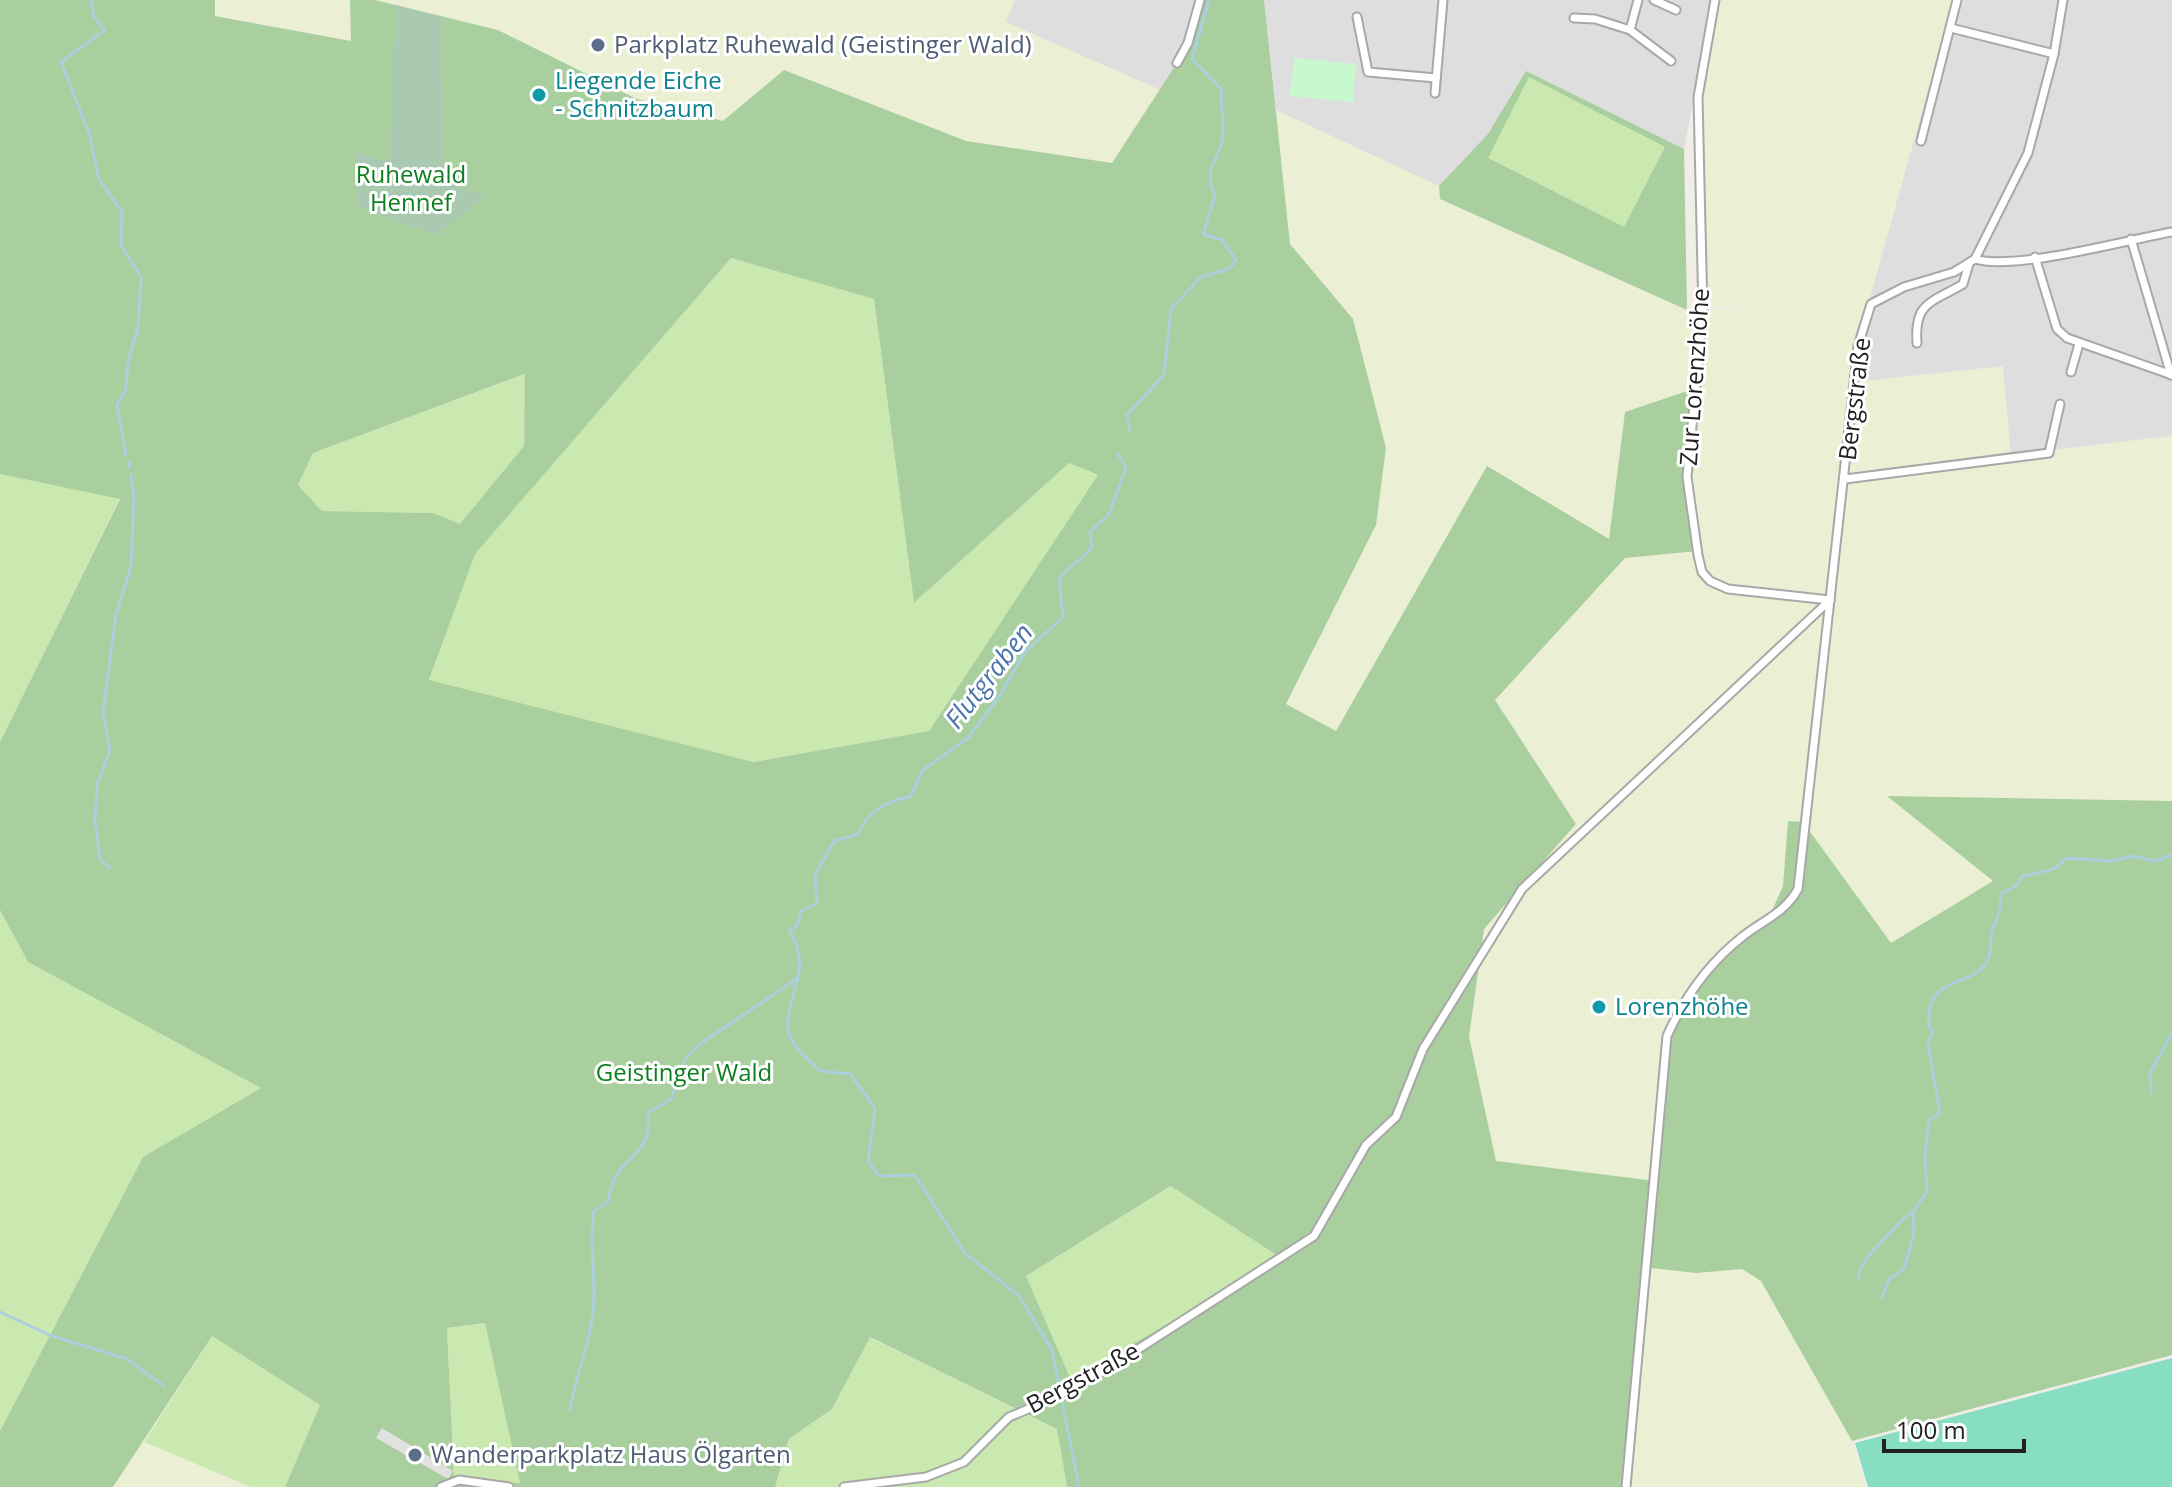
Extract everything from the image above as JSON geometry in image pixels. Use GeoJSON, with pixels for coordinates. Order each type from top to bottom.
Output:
{"type":"FeatureCollection","features":[{"type":"Feature","properties":{"kind":"street"},"geometry":{"type":"LineString","coordinates":[[1177,63],[1188,43],[1200,0]]}},
{"type":"Feature","properties":{"kind":"street"},"geometry":{"type":"LineString","coordinates":[[1435,93],[1443,0]]}},
{"type":"Feature","properties":{"kind":"street"},"geometry":{"type":"LineString","coordinates":[[1630,30],[1638,0]]}},
{"type":"Feature","properties":{"kind":"street"},"geometry":{"type":"LineString","coordinates":[[1654,0],[1676,10]]}},
{"type":"Feature","properties":{"kind":"street","name":"Zur Lorenzhöhe"},"geometry":{"type":"LineString","coordinates":[[1715,0],[1698,97],[1703,313],[1687,477],[1698,555],[1702,572],[1710,581],[1728,589],[1830,600]]}},
{"type":"Feature","properties":{"kind":"street"},"geometry":{"type":"LineString","coordinates":[[1921,141],[1957,0]]}},
{"type":"Feature","properties":{"kind":"street"},"geometry":{"type":"LineString","coordinates":[[1917,343],[1916,325],[1924,307],[1963,284],[2028,153],[2054,54],[2063,0]]}},
{"type":"Feature","properties":{"kind":"street"},"geometry":{"type":"LineString","coordinates":[[1357,17],[1368,72],[1436,78]]}},
{"type":"Feature","properties":{"kind":"street"},"geometry":{"type":"LineString","coordinates":[[1574,18],[1595,19],[1630,30],[1671,61]]}},
{"type":"Feature","properties":{"kind":"street"},"geometry":{"type":"LineString","coordinates":[[1951,28],[2054,54]]}},
{"type":"Feature","properties":{"kind":"street"},"geometry":{"type":"LineString","coordinates":[[1972,262],[2035,257],[2172,232]]}},
{"type":"Feature","properties":{"kind":"street"},"geometry":{"type":"LineString","coordinates":[[2131,239],[2172,376]]}},
{"type":"Feature","properties":{"kind":"street"},"geometry":{"type":"LineString","coordinates":[[2035,257],[2057,329],[2079,344],[2172,376]]}},
{"type":"Feature","properties":{"kind":"street","name":"Bergstraße"},"geometry":{"type":"LineString","coordinates":[[1626,1487],[1667,1036],[1681,1005],[1698,982],[1743,936],[1782,912],[1798,889],[1858,346],[1871,304],[1904,287],[1972,262]]}},
{"type":"Feature","properties":{"kind":"street"},"geometry":{"type":"LineString","coordinates":[[2071,372],[2079,344]]}},
{"type":"Feature","properties":{"kind":"street"},"geometry":{"type":"LineString","coordinates":[[1845,479],[2049,453],[2060,404]]}},
{"type":"Feature","properties":{"kind":"street","name":"Bergstraße"},"geometry":{"type":"LineString","coordinates":[[844,1487],[926,1477],[964,1462],[1009,1417],[1050,1400],[1112,1366],[1314,1236],[1366,1145],[1396,1117],[1423,1049],[1522,889],[1830,600]]}},
{"type":"Feature","properties":{"kind":"street"},"geometry":{"type":"LineString","coordinates":[[441,1487],[459,1480],[509,1487]]}},
{"type":"Feature","properties":{"kind":"shaded area"},"geometry":{"type":"Polygon","coordinates":[[[1015,0],[1201,0],[1177,63],[1160,90],[1005,22],[1015,0]]]}},
{"type":"Feature","properties":{"kind":"shaded area"},"geometry":{"type":"Polygon","coordinates":[[[1264,0],[1713,0],[1684,149],[1685,303],[1276,110],[1264,0]]]}},
{"type":"Feature","properties":{"kind":"shaded area"},"geometry":{"type":"Polygon","coordinates":[[[1953,0],[2172,0],[2172,436],[2010,455],[1856,382],[1865,315],[1953,0]]]}},
{"type":"Feature","properties":{"kind":"shaded area","name":"Wanderparkplatz Haus Ölgarten"},"geometry":{"type":"Polygon","coordinates":[[[382,1428],[453,1471],[448,1479],[376,1438],[382,1428]]]}},
{"type":"Feature","properties":{"kind":"green space","name":"Geistinger Wald"},"geometry":{"type":"Polygon","coordinates":[[[0,0],[215,0],[215,16],[351,41],[350,0],[375,0],[498,30],[637,99],[723,121],[784,70],[966,141],[1112,163],[1177,63],[1201,0],[1264,0],[1290,244],[1353,319],[1386,448],[1376,525],[1286,704],[1336,731],[1487,466],[1609,539],[1625,412],[1696,388],[1687,477],[1697,551],[1625,558],[1495,700],[1576,824],[1484,929],[1469,1037],[1496,1161],[1655,1181],[1662,1068],[1680,1005],[1732,947],[1767,922],[1783,886],[1788,821],[1803,822],[1891,943],[1993,881],[1887,796],[2172,801],[2172,1355],[1852,1441],[1761,1281],[1742,1269],[1696,1273],[1651,1268],[1626,1487],[1067,1487],[1057,1429],[870,1337],[832,1409],[789,1439],[775,1487],[285,1487],[320,1405],[212,1336],[113,1487],[0,1487],[0,1431],[143,1157],[261,1088],[28,962],[0,910],[0,742],[120,499],[0,474],[0,0]],[[731,258],[475,554],[429,680],[754,762],[929,731],[1098,475],[1069,463],[914,603],[874,299],[731,258]],[[525,374],[313,453],[298,485],[322,511],[433,513],[460,524],[524,446],[525,374]],[[1171,1186],[1026,1276],[1071,1380],[1281,1258],[1171,1186]],[[485,1323],[447,1328],[454,1477],[520,1483],[485,1323]]]}},
{"type":"Feature","properties":{"kind":"green space"},"geometry":{"type":"Polygon","coordinates":[[[216,0],[350,0],[351,41],[215,15],[216,0]]]}},
{"type":"Feature","properties":{"kind":"green space"},"geometry":{"type":"Polygon","coordinates":[[[376,0],[1015,0],[1006,22],[1160,90],[1112,163],[966,141],[785,70],[724,121],[638,100],[499,30],[376,0]]]}},
{"type":"Feature","properties":{"kind":"green space"},"geometry":{"type":"Polygon","coordinates":[[[1718,0],[1953,0],[1865,315],[1856,382],[2003,366],[2011,455],[2172,436],[2172,801],[1888,796],[1994,881],[1891,943],[1803,822],[1788,821],[1783,887],[1655,1182],[1496,1162],[1469,1037],[1484,929],[1576,824],[1495,700],[1625,558],[1625,412],[1609,540],[1487,466],[1336,732],[1286,704],[1376,525],[1353,319],[1290,244],[1276,110],[1439,186],[1440,200],[1687,310],[1756,309],[1702,307],[1699,97],[1718,0]]]}},
{"type":"Feature","properties":{"kind":"green space","name":"Ruhewald Hennef"},"geometry":{"type":"Polygon","coordinates":[[[396,5],[441,17],[444,182],[485,197],[436,235],[357,207],[356,152],[389,162],[396,5]]]}},
{"type":"Feature","properties":{"kind":"green space"},"geometry":{"type":"Polygon","coordinates":[[[1294,58],[1356,64],[1353,102],[1290,96],[1294,58]]]}},
{"type":"Feature","properties":{"kind":"green space"},"geometry":{"type":"Polygon","coordinates":[[[1526,71],[1684,149],[1687,310],[1440,199],[1439,186],[1488,134],[1526,71]],[[1529,77],[1488,158],[1624,227],[1665,147],[1529,77]]]}},
{"type":"Feature","properties":{"kind":"green space"},"geometry":{"type":"Polygon","coordinates":[[[1529,77],[1665,147],[1624,228],[1487,158],[1529,77]]]}},
{"type":"Feature","properties":{"kind":"green space"},"geometry":{"type":"Polygon","coordinates":[[[731,258],[874,299],[914,603],[1069,463],[1099,476],[929,731],[754,762],[429,681],[474,554],[731,258]]]}},
{"type":"Feature","properties":{"kind":"green space"},"geometry":{"type":"Polygon","coordinates":[[[526,374],[524,446],[460,525],[433,513],[322,511],[298,485],[313,453],[526,374]]]}},
{"type":"Feature","properties":{"kind":"green space"},"geometry":{"type":"Polygon","coordinates":[[[0,474],[120,498],[0,742],[0,474]]]}},
{"type":"Feature","properties":{"kind":"green space"},"geometry":{"type":"Polygon","coordinates":[[[0,910],[28,962],[262,1088],[143,1157],[0,1431],[0,910]]]}},
{"type":"Feature","properties":{"kind":"green space"},"geometry":{"type":"Polygon","coordinates":[[[1172,1186],[1282,1258],[1071,1381],[1026,1276],[1172,1186]]]}},
{"type":"Feature","properties":{"kind":"green space"},"geometry":{"type":"Polygon","coordinates":[[[1646,1266],[1696,1273],[1742,1269],[1761,1281],[1852,1441],[1866,1487],[1626,1487],[1646,1266]]]}},
{"type":"Feature","properties":{"kind":"green space"},"geometry":{"type":"Polygon","coordinates":[[[485,1323],[521,1484],[454,1477],[447,1328],[485,1323]]]}},
{"type":"Feature","properties":{"kind":"green space"},"geometry":{"type":"Polygon","coordinates":[[[212,1336],[320,1405],[285,1487],[251,1487],[144,1442],[212,1336]]]}},
{"type":"Feature","properties":{"kind":"green space"},"geometry":{"type":"Polygon","coordinates":[[[869,1337],[1057,1429],[1067,1487],[775,1487],[789,1439],[832,1409],[869,1337]]]}},
{"type":"Feature","properties":{"kind":"green space"},"geometry":{"type":"Polygon","coordinates":[[[2172,1358],[2172,1487],[1868,1487],[1855,1443],[2172,1358]]]}},
{"type":"Feature","properties":{"kind":"green space"},"geometry":{"type":"Polygon","coordinates":[[[143,1442],[188,1459],[251,1487],[113,1487],[143,1442]]]}},
{"type":"Feature","properties":{"kind":"waterway"},"geometry":{"type":"LineString","coordinates":[[91,0],[94,17],[105,30],[61,62],[89,133],[99,179],[122,212],[121,245],[141,277],[138,328],[128,361],[126,389],[117,405],[126,455]]}},
{"type":"Feature","properties":{"kind":"waterway","name":"Flutgraben"},"geometry":{"type":"LineString","coordinates":[[1130,430],[1127,415],[1164,375],[1171,309],[1201,277],[1229,269],[1236,260],[1222,240],[1203,234],[1215,196],[1210,177],[1222,144],[1223,129],[1222,90],[1192,59],[1209,0]]}},
{"type":"Feature","properties":{"kind":"waterway","name":"Flutgraben"},"geometry":{"type":"LineString","coordinates":[[1079,1487],[1052,1350],[1019,1296],[965,1253],[915,1175],[879,1176],[868,1161],[875,1108],[850,1074],[820,1071],[794,1044],[788,1030],[788,1017],[800,963],[789,930],[797,926],[801,911],[817,903],[815,875],[834,841],[858,834],[861,826],[879,808],[910,797],[923,770],[968,738],[999,697],[1025,652],[1063,617],[1059,578],[1092,548],[1090,532],[1109,514],[1126,468],[1117,453]]}},
{"type":"Feature","properties":{"kind":"waterway"},"geometry":{"type":"LineString","coordinates":[[129,462],[129,468]]}},
{"type":"Feature","properties":{"kind":"waterway"},"geometry":{"type":"LineString","coordinates":[[110,868],[100,859],[95,820],[97,785],[110,750],[103,713],[116,614],[131,566],[134,497],[131,475]]}},
{"type":"Feature","properties":{"kind":"waterway"},"geometry":{"type":"LineString","coordinates":[[1882,1298],[1889,1279],[1904,1269],[1914,1233],[1913,1212],[1927,1192],[1925,1155],[1929,1120],[1940,1113],[1928,1043],[1933,1032],[1929,1027],[1929,1010],[1941,990],[1971,976],[1987,961],[1992,931],[2000,909],[2000,895],[2018,884],[2021,877],[2054,869],[2067,858],[2112,861],[2133,856],[2155,861],[2172,855]]}},
{"type":"Feature","properties":{"kind":"waterway"},"geometry":{"type":"LineString","coordinates":[[570,1410],[593,1312],[594,1211],[607,1203],[616,1176],[645,1141],[648,1113],[671,1099],[685,1059],[700,1044],[798,978]]}},
{"type":"Feature","properties":{"kind":"waterway"},"geometry":{"type":"LineString","coordinates":[[2151,1093],[2150,1073],[2172,1033]]}},
{"type":"Feature","properties":{"kind":"waterway"},"geometry":{"type":"LineString","coordinates":[[1858,1279],[1870,1254],[1913,1212]]}},
{"type":"Feature","properties":{"kind":"waterway"},"geometry":{"type":"LineString","coordinates":[[0,1312],[52,1336],[127,1359],[164,1386]]}},
{"type":"Feature","properties":{"kind":"place","name":"Parkplatz Ruhewald (Geistinger Wald)"},"geometry":{"type":"Point","coordinates":[598,45]}},
{"type":"Feature","properties":{"kind":"place","name":"Liegende Eiche - Schnitzbaum"},"geometry":{"type":"Point","coordinates":[539,95]}},
{"type":"Feature","properties":{"kind":"place","name":"Lorenzhöhe"},"geometry":{"type":"Point","coordinates":[1599,1007]}},
{"type":"Feature","properties":{"kind":"place","name":"Wanderparkplatz Haus Ölgarten"},"geometry":{"type":"Point","coordinates":[415,1455]}}]}
